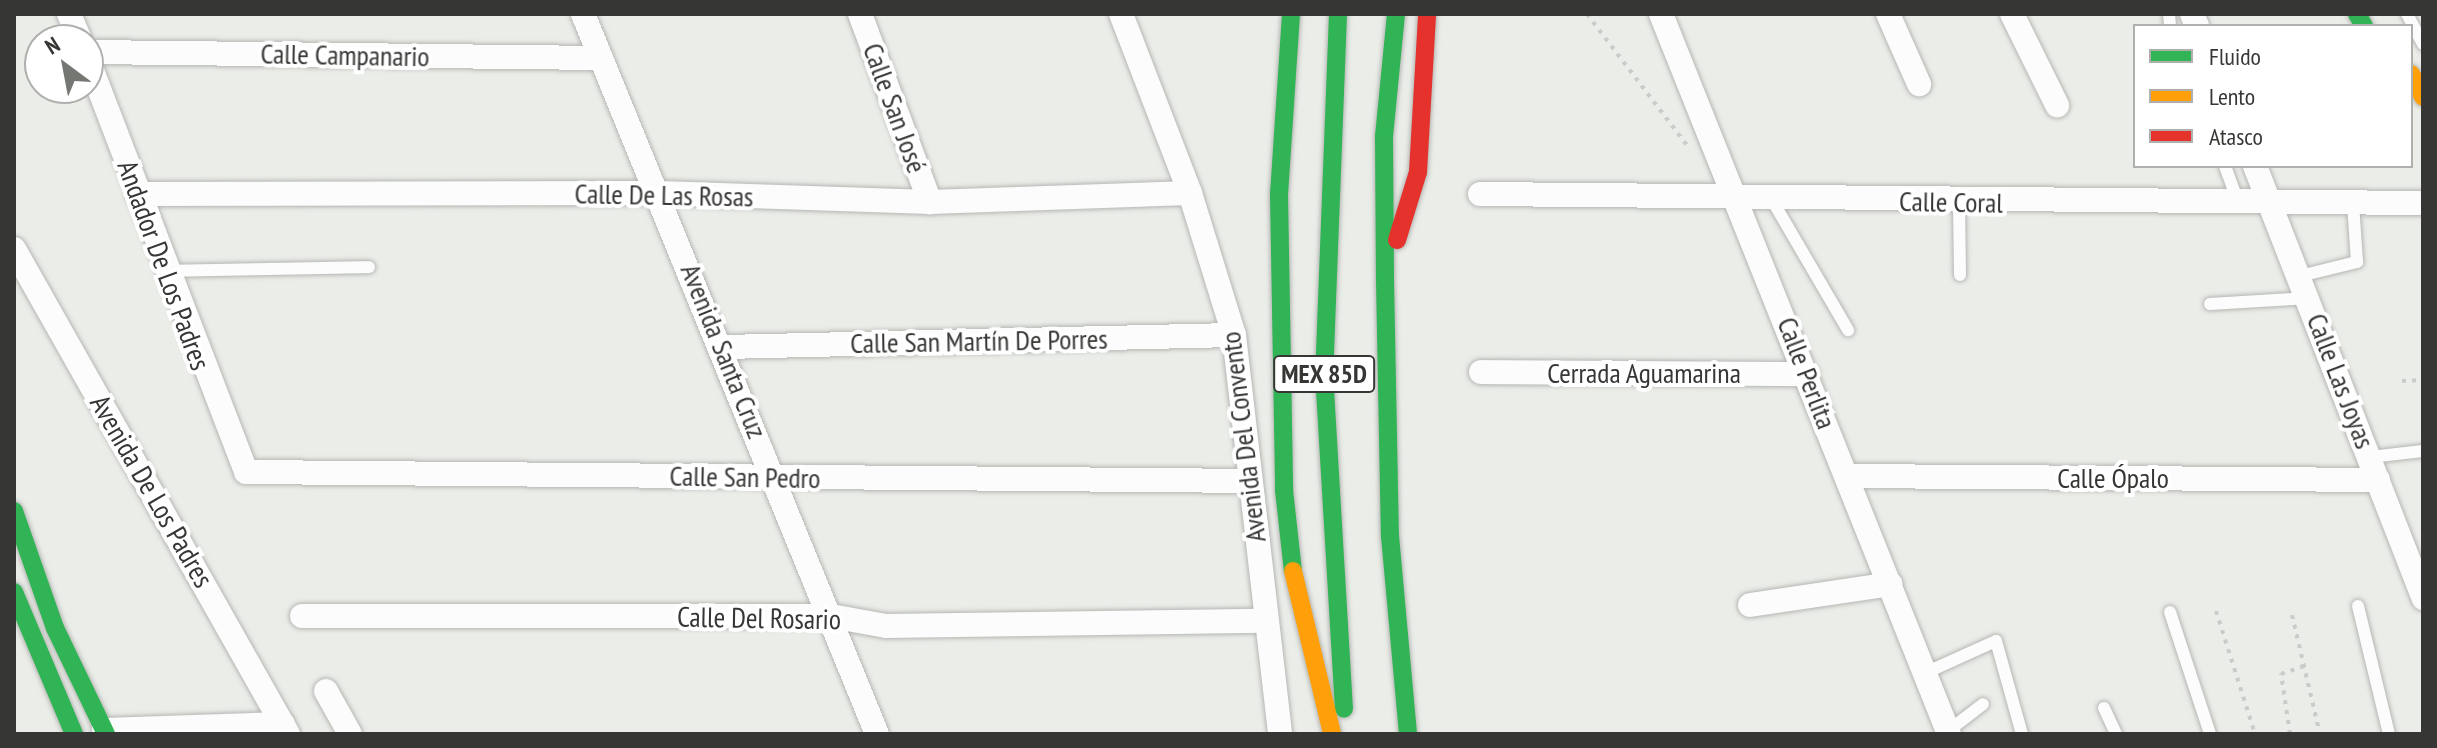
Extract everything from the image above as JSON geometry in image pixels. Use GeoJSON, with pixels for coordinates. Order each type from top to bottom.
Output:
{"type":"FeatureCollection","features":[{"type":"Feature","properties":{"kind":"main road"},"geometry":{"type":"LineString","coordinates":[[1291,14],[1279,194],[1284,490],[1295,592],[1332,734]]}},
{"type":"Feature","properties":{"kind":"main road"},"geometry":{"type":"LineString","coordinates":[[1279,194],[1297,124],[1310,14]]}},
{"type":"Feature","properties":{"kind":"main road","name":"MEX 85D"},"geometry":{"type":"LineString","coordinates":[[1338,14],[1324,373],[1346,734]]}},
{"type":"Feature","properties":{"kind":"main road","name":"MEX 85D"},"geometry":{"type":"LineString","coordinates":[[1396,14],[1384,137],[1385,280],[1390,536],[1408,734]]}},
{"type":"Feature","properties":{"kind":"main road"},"geometry":{"type":"LineString","coordinates":[[1385,280],[1418,172],[1427,14]]}},
{"type":"Feature","properties":{"kind":"main road"},"geometry":{"type":"LineString","coordinates":[[2413,78],[2423,97]]}},
{"type":"Feature","properties":{"kind":"main road"},"geometry":{"type":"LineString","coordinates":[[14,511],[55,628],[105,732]]}},
{"type":"Feature","properties":{"kind":"main road"},"geometry":{"type":"LineString","coordinates":[[14,592],[74,734]]}},
{"type":"Feature","properties":{"kind":"street","name":"Avenida Santa Cruz"},"geometry":{"type":"LineString","coordinates":[[583,14],[724,347],[877,734]]}},
{"type":"Feature","properties":{"kind":"street","name":"Calle San José"},"geometry":{"type":"LineString","coordinates":[[860,14],[930,202]]}},
{"type":"Feature","properties":{"kind":"street","name":"Avenida Del Convento"},"geometry":{"type":"LineString","coordinates":[[1121,14],[1190,193],[1234,335],[1264,621],[1280,734]]}},
{"type":"Feature","properties":{"kind":"street","name":"Calle Perlita"},"geometry":{"type":"LineString","coordinates":[[1661,14],[1740,200],[1948,732]]}},
{"type":"Feature","properties":{"kind":"street"},"geometry":{"type":"LineString","coordinates":[[1888,14],[1919,84]]}},
{"type":"Feature","properties":{"kind":"street"},"geometry":{"type":"LineString","coordinates":[[2012,14],[2057,105]]}},
{"type":"Feature","properties":{"kind":"street","name":"Calle Campanario"},"geometry":{"type":"LineString","coordinates":[[104,52],[601,58]]}},
{"type":"Feature","properties":{"kind":"street","name":"Andador De Los Padres"},"geometry":{"type":"LineString","coordinates":[[104,103],[241,470]]}},
{"type":"Feature","properties":{"kind":"street","name":"Calle Las Joyas"},"geometry":{"type":"LineString","coordinates":[[2256,168],[2305,287],[2423,598]]}},
{"type":"Feature","properties":{"kind":"street","name":"Calle De Las Rosas"},"geometry":{"type":"LineString","coordinates":[[138,194],[659,193],[930,202],[1190,193]]}},
{"type":"Feature","properties":{"kind":"street","name":"Calle Coral"},"geometry":{"type":"LineString","coordinates":[[1480,194],[2239,205],[2423,203]]}},
{"type":"Feature","properties":{"kind":"street","name":"Avenida De Los Padres"},"geometry":{"type":"LineString","coordinates":[[14,249],[286,729]]}},
{"type":"Feature","properties":{"kind":"street","name":"Calle San Martín De Porres"},"geometry":{"type":"LineString","coordinates":[[724,347],[1234,335]]}},
{"type":"Feature","properties":{"kind":"street","name":"Cerrada Aguamarina"},"geometry":{"type":"LineString","coordinates":[[1481,372],[1807,374]]}},
{"type":"Feature","properties":{"kind":"street","name":"Calle Ópalo"},"geometry":{"type":"LineString","coordinates":[[1848,476],[2374,468]]}},
{"type":"Feature","properties":{"kind":"street","name":"Calle San Pedro"},"geometry":{"type":"LineString","coordinates":[[241,470],[1249,481]]}},
{"type":"Feature","properties":{"kind":"street"},"geometry":{"type":"LineString","coordinates":[[1750,605],[1890,584]]}},
{"type":"Feature","properties":{"kind":"street","name":"Calle Del Rosario"},"geometry":{"type":"LineString","coordinates":[[302,616],[831,616],[886,626],[1264,621]]}},
{"type":"Feature","properties":{"kind":"street"},"geometry":{"type":"LineString","coordinates":[[326,691],[350,734]]}},
{"type":"Feature","properties":{"kind":"street"},"geometry":{"type":"LineString","coordinates":[[105,732],[286,729]]}},
{"type":"Feature","properties":{"kind":"lane"},"geometry":{"type":"LineString","coordinates":[[2410,14],[2423,33]]}},
{"type":"Feature","properties":{"kind":"lane"},"geometry":{"type":"LineString","coordinates":[[2410,14],[2423,44]]}},
{"type":"Feature","properties":{"kind":"lane"},"geometry":{"type":"LineString","coordinates":[[2226,168],[2239,205]]}},
{"type":"Feature","properties":{"kind":"lane"},"geometry":{"type":"LineString","coordinates":[[1772,200],[1848,330]]}},
{"type":"Feature","properties":{"kind":"lane"},"geometry":{"type":"LineString","coordinates":[[1959,202],[1960,275]]}},
{"type":"Feature","properties":{"kind":"lane"},"geometry":{"type":"LineString","coordinates":[[2210,304],[2305,287],[2357,262],[2353,204]]}},
{"type":"Feature","properties":{"kind":"lane"},"geometry":{"type":"LineString","coordinates":[[167,271],[369,267]]}},
{"type":"Feature","properties":{"kind":"lane"},"geometry":{"type":"LineString","coordinates":[[2374,468],[2423,451]]}},
{"type":"Feature","properties":{"kind":"lane"},"geometry":{"type":"LineString","coordinates":[[2358,606],[2389,734]]}},
{"type":"Feature","properties":{"kind":"lane"},"geometry":{"type":"LineString","coordinates":[[2170,612],[2210,734]]}},
{"type":"Feature","properties":{"kind":"lane"},"geometry":{"type":"LineString","coordinates":[[1925,673],[1996,641],[2022,734]]}},
{"type":"Feature","properties":{"kind":"lane"},"geometry":{"type":"LineString","coordinates":[[1948,732],[1983,704]]}},
{"type":"Feature","properties":{"kind":"lane"},"geometry":{"type":"LineString","coordinates":[[2104,708],[2116,734]]}},
{"type":"Feature","properties":{"kind":"path"},"geometry":{"type":"LineString","coordinates":[[1587,14],[1701,163]]}},
{"type":"Feature","properties":{"kind":"path"},"geometry":{"type":"LineString","coordinates":[[2402,381],[2423,380]]}},
{"type":"Feature","properties":{"kind":"path"},"geometry":{"type":"LineString","coordinates":[[2216,611],[2255,734]]}},
{"type":"Feature","properties":{"kind":"path"},"geometry":{"type":"LineString","coordinates":[[2292,615],[2320,734]]}},
{"type":"Feature","properties":{"kind":"path"},"geometry":{"type":"LineString","coordinates":[[2290,734],[2281,674],[2304,666]]}},
{"type":"Feature","properties":{"kind":"traffic: fast"},"geometry":{"type":"LineString","coordinates":[[1291,14],[1279,194],[1284,490],[1293,571]]}},
{"type":"Feature","properties":{"kind":"traffic: fast"},"geometry":{"type":"LineString","coordinates":[[1338,14],[1324,373],[1344,708]]}},
{"type":"Feature","properties":{"kind":"traffic: fast"},"geometry":{"type":"LineString","coordinates":[[1396,14],[1384,137],[1385,280],[1390,536],[1408,734]]}},
{"type":"Feature","properties":{"kind":"traffic: fast"},"geometry":{"type":"LineString","coordinates":[[2357,14],[2363,24]]}},
{"type":"Feature","properties":{"kind":"traffic: fast"},"geometry":{"type":"LineString","coordinates":[[14,511],[55,628],[106,734]]}},
{"type":"Feature","properties":{"kind":"traffic: fast"},"geometry":{"type":"LineString","coordinates":[[14,592],[74,734]]}},
{"type":"Feature","properties":{"kind":"traffic: slow"},"geometry":{"type":"LineString","coordinates":[[2413,78],[2423,97]]}},
{"type":"Feature","properties":{"kind":"traffic: slow"},"geometry":{"type":"LineString","coordinates":[[1293,571],[1332,734]]}},
{"type":"Feature","properties":{"kind":"traffic: jam"},"geometry":{"type":"LineString","coordinates":[[1397,240],[1418,172],[1427,14]]}}]}
